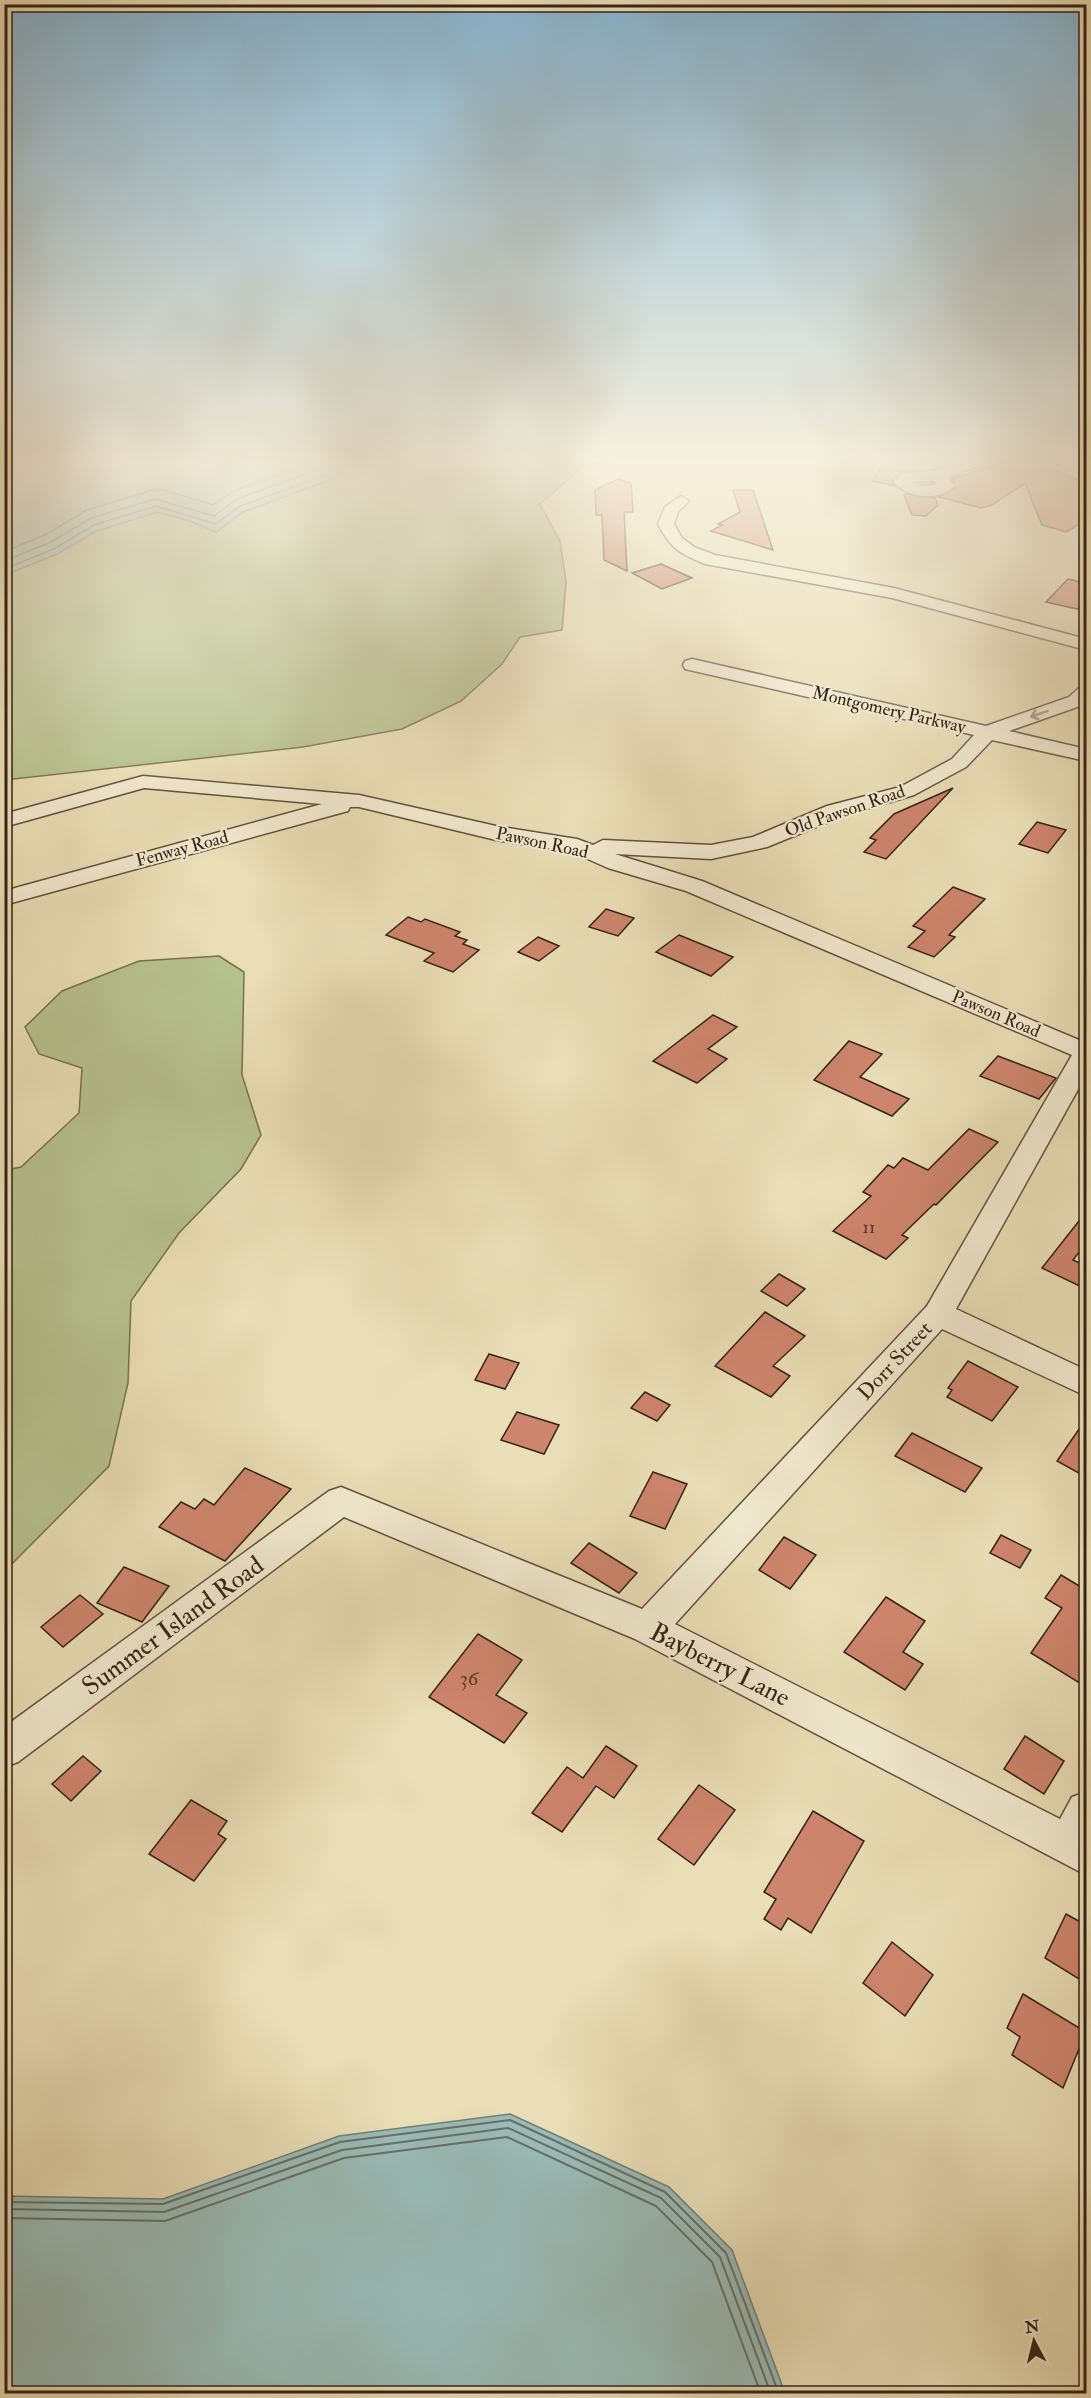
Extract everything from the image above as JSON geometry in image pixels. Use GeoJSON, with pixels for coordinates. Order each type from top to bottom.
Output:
{"type":"FeatureCollection","features":[{"type":"Feature","properties":{"kind":"street"},"geometry":{"type":"LineString","coordinates":[[775,570],[894,593],[1086,645]]}},
{"type":"Feature","properties":{"kind":"street","name":"Montgomery Parkway"},"geometry":{"type":"LineString","coordinates":[[692,665],[1086,755]]}},
{"type":"Feature","properties":{"kind":"street","name":"Old Pawson Road"},"geometry":{"type":"LineString","coordinates":[[578,846],[711,852],[759,842],[835,811],[907,791],[959,763],[988,732],[1076,701],[1086,692]]}},
{"type":"Feature","properties":{"kind":"street","name":"Pawson Road"},"geometry":{"type":"LineString","coordinates":[[4,821],[142,782],[359,801],[496,833],[578,846],[616,863],[694,886],[1086,1052]]}},
{"type":"Feature","properties":{"kind":"street","name":"Fenway Road"},"geometry":{"type":"LineString","coordinates":[[4,898],[359,801]]}},
{"type":"Feature","properties":{"kind":"street","name":"Dorr Street"},"geometry":{"type":"LineString","coordinates":[[648,1628],[938,1314],[1086,1052]]}},
{"type":"Feature","properties":{"kind":"street"},"geometry":{"type":"LineString","coordinates":[[938,1314],[1086,1384]]}},
{"type":"Feature","properties":{"kind":"street","name":"Bayberry Lane"},"geometry":{"type":"LineString","coordinates":[[341,1501],[648,1628],[1077,1850]]}},
{"type":"Feature","properties":{"kind":"street","name":"Summer Island Road"},"geometry":{"type":"LineString","coordinates":[[4,1750],[341,1501]]}},
{"type":"Feature","properties":{"kind":"street"},"geometry":{"type":"LineString","coordinates":[[1077,1850],[1086,1810]]}},
{"type":"Feature","properties":{"kind":"green space"},"geometry":{"type":"Polygon","coordinates":[[[18,570],[564,570],[566,582],[562,630],[520,637],[502,664],[461,701],[402,729],[303,747],[5,780],[5,575],[18,570]]]}},
{"type":"Feature","properties":{"kind":"green space"},"geometry":{"type":"Polygon","coordinates":[[[219,956],[244,972],[242,1075],[261,1135],[241,1169],[179,1233],[131,1301],[128,1383],[109,1466],[5,1571],[5,1170],[21,1167],[79,1113],[82,1068],[39,1054],[25,1027],[62,991],[139,961],[219,956]]]}},
{"type":"Feature","properties":{"kind":"water"},"geometry":{"type":"Polygon","coordinates":[[[5,570],[18,570],[5,575],[5,570]]]}},
{"type":"Feature","properties":{"kind":"water"},"geometry":{"type":"Polygon","coordinates":[[[510,2114],[669,2187],[732,2250],[785,2393],[5,2393],[5,2196],[163,2199],[339,2136],[510,2114]]]}},
{"type":"Feature","properties":{"kind":"building"},"geometry":{"type":"Polygon","coordinates":[[[642,570],[674,570],[692,578],[662,589],[632,573],[642,570]]]}},
{"type":"Feature","properties":{"kind":"building"},"geometry":{"type":"Polygon","coordinates":[[[1068,579],[1086,583],[1086,611],[1046,602],[1068,579]]]}},
{"type":"Feature","properties":{"kind":"building"},"geometry":{"type":"Polygon","coordinates":[[[953,788],[886,859],[864,852],[876,840],[870,838],[894,814],[953,788]]]}},
{"type":"Feature","properties":{"kind":"building"},"geometry":{"type":"Polygon","coordinates":[[[1037,822],[1066,830],[1048,853],[1019,844],[1037,822]]]}},
{"type":"Feature","properties":{"kind":"building"},"geometry":{"type":"Polygon","coordinates":[[[953,887],[985,899],[949,935],[955,937],[934,957],[908,947],[925,931],[913,926],[953,887]]]}},
{"type":"Feature","properties":{"kind":"building"},"geometry":{"type":"Polygon","coordinates":[[[606,909],[634,918],[618,936],[589,927],[606,909]]]}},
{"type":"Feature","properties":{"kind":"building"},"geometry":{"type":"Polygon","coordinates":[[[408,917],[421,922],[425,919],[460,932],[455,936],[467,940],[463,944],[479,950],[453,972],[424,961],[434,953],[386,935],[408,917]]]}},
{"type":"Feature","properties":{"kind":"building"},"geometry":{"type":"Polygon","coordinates":[[[679,935],[733,957],[711,976],[656,952],[679,935]]]}},
{"type":"Feature","properties":{"kind":"building"},"geometry":{"type":"Polygon","coordinates":[[[538,937],[559,946],[539,961],[518,952],[538,937]]]}},
{"type":"Feature","properties":{"kind":"building"},"geometry":{"type":"Polygon","coordinates":[[[713,1015],[737,1027],[708,1049],[727,1059],[697,1083],[653,1061],[713,1015]]]}},
{"type":"Feature","properties":{"kind":"building"},"geometry":{"type":"Polygon","coordinates":[[[849,1041],[882,1054],[860,1077],[909,1099],[892,1116],[814,1080],[849,1041]]]}},
{"type":"Feature","properties":{"kind":"building"},"geometry":{"type":"Polygon","coordinates":[[[998,1056],[1056,1078],[1039,1099],[980,1076],[998,1056]]]}},
{"type":"Feature","properties":{"kind":"building"},"geometry":{"type":"Polygon","coordinates":[[[969,1129],[998,1142],[936,1205],[934,1204],[902,1235],[908,1238],[886,1259],[833,1231],[871,1196],[863,1192],[888,1165],[894,1168],[903,1158],[928,1170],[969,1129]]]}},
{"type":"Feature","properties":{"kind":"building"},"geometry":{"type":"Polygon","coordinates":[[[1086,1212],[1086,1243],[1073,1260],[1086,1266],[1086,1289],[1042,1268],[1086,1212]]]}},
{"type":"Feature","properties":{"kind":"building"},"geometry":{"type":"Polygon","coordinates":[[[779,1274],[805,1289],[787,1306],[761,1291],[779,1274]]]}},
{"type":"Feature","properties":{"kind":"building"},"geometry":{"type":"Polygon","coordinates":[[[765,1312],[805,1336],[773,1366],[790,1376],[771,1397],[715,1366],[765,1312]]]}},
{"type":"Feature","properties":{"kind":"building"},"geometry":{"type":"Polygon","coordinates":[[[489,1354],[519,1363],[505,1389],[475,1380],[489,1354]]]}},
{"type":"Feature","properties":{"kind":"building"},"geometry":{"type":"Polygon","coordinates":[[[968,1361],[1018,1387],[992,1421],[947,1397],[952,1390],[948,1388],[968,1361]]]}},
{"type":"Feature","properties":{"kind":"building"},"geometry":{"type":"Polygon","coordinates":[[[645,1392],[670,1405],[657,1421],[631,1408],[645,1392]]]}},
{"type":"Feature","properties":{"kind":"building"},"geometry":{"type":"Polygon","coordinates":[[[517,1412],[559,1425],[544,1454],[501,1440],[517,1412]]]}},
{"type":"Feature","properties":{"kind":"building"},"geometry":{"type":"Polygon","coordinates":[[[1086,1419],[1086,1477],[1057,1461],[1086,1419]]]}},
{"type":"Feature","properties":{"kind":"building"},"geometry":{"type":"Polygon","coordinates":[[[912,1433],[982,1468],[965,1492],[895,1456],[912,1433]]]}},
{"type":"Feature","properties":{"kind":"building"},"geometry":{"type":"Polygon","coordinates":[[[245,1468],[291,1489],[225,1561],[159,1527],[181,1502],[195,1509],[204,1499],[214,1505],[245,1468]]]}},
{"type":"Feature","properties":{"kind":"building"},"geometry":{"type":"Polygon","coordinates":[[[653,1472],[687,1484],[665,1529],[630,1516],[653,1472]]]}},
{"type":"Feature","properties":{"kind":"building"},"geometry":{"type":"Polygon","coordinates":[[[1001,1535],[1031,1550],[1020,1568],[990,1553],[1001,1535]]]}},
{"type":"Feature","properties":{"kind":"building"},"geometry":{"type":"Polygon","coordinates":[[[784,1537],[816,1555],[790,1589],[759,1570],[784,1537]]]}},
{"type":"Feature","properties":{"kind":"building"},"geometry":{"type":"Polygon","coordinates":[[[589,1543],[637,1573],[619,1593],[571,1563],[589,1543]]]}},
{"type":"Feature","properties":{"kind":"building"},"geometry":{"type":"Polygon","coordinates":[[[124,1567],[169,1586],[142,1622],[97,1603],[124,1567]]]}},
{"type":"Feature","properties":{"kind":"building"},"geometry":{"type":"Polygon","coordinates":[[[1061,1575],[1086,1590],[1086,1687],[1031,1653],[1062,1608],[1045,1598],[1061,1575]]]}},
{"type":"Feature","properties":{"kind":"building"},"geometry":{"type":"Polygon","coordinates":[[[80,1595],[103,1614],[63,1647],[41,1627],[80,1595]]]}},
{"type":"Feature","properties":{"kind":"building"},"geometry":{"type":"Polygon","coordinates":[[[886,1597],[925,1621],[903,1652],[923,1664],[905,1690],[844,1652],[886,1597]]]}},
{"type":"Feature","properties":{"kind":"building"},"geometry":{"type":"Polygon","coordinates":[[[478,1634],[522,1660],[496,1695],[527,1713],[504,1743],[429,1697],[478,1634]]]}},
{"type":"Feature","properties":{"kind":"building"},"geometry":{"type":"Polygon","coordinates":[[[1025,1736],[1064,1761],[1044,1794],[1004,1769],[1025,1736]]]}},
{"type":"Feature","properties":{"kind":"building"},"geometry":{"type":"Polygon","coordinates":[[[606,1746],[637,1766],[614,1798],[596,1786],[562,1832],[532,1813],[567,1767],[583,1778],[606,1746]]]}},
{"type":"Feature","properties":{"kind":"building"},"geometry":{"type":"Polygon","coordinates":[[[83,1756],[101,1771],[71,1801],[52,1784],[83,1756]]]}},
{"type":"Feature","properties":{"kind":"building"},"geometry":{"type":"Polygon","coordinates":[[[699,1785],[735,1810],[694,1865],[658,1839],[699,1785]]]}},
{"type":"Feature","properties":{"kind":"building"},"geometry":{"type":"Polygon","coordinates":[[[191,1800],[227,1821],[218,1834],[226,1839],[194,1881],[149,1854],[191,1800]]]}},
{"type":"Feature","properties":{"kind":"building"},"geometry":{"type":"Polygon","coordinates":[[[813,1811],[864,1841],[811,1933],[788,1918],[781,1930],[764,1919],[776,1899],[764,1892],[813,1811]]]}},
{"type":"Feature","properties":{"kind":"building"},"geometry":{"type":"Polygon","coordinates":[[[1066,1914],[1086,1925],[1086,1963],[1079,1979],[1045,1958],[1066,1914]]]}},
{"type":"Feature","properties":{"kind":"building"},"geometry":{"type":"Polygon","coordinates":[[[892,1942],[933,1975],[905,2016],[863,1983],[892,1942]]]}},
{"type":"Feature","properties":{"kind":"building"},"geometry":{"type":"Polygon","coordinates":[[[1023,1994],[1086,2032],[1063,2088],[1012,2055],[1020,2037],[1007,2028],[1023,1994]]]}}]}
